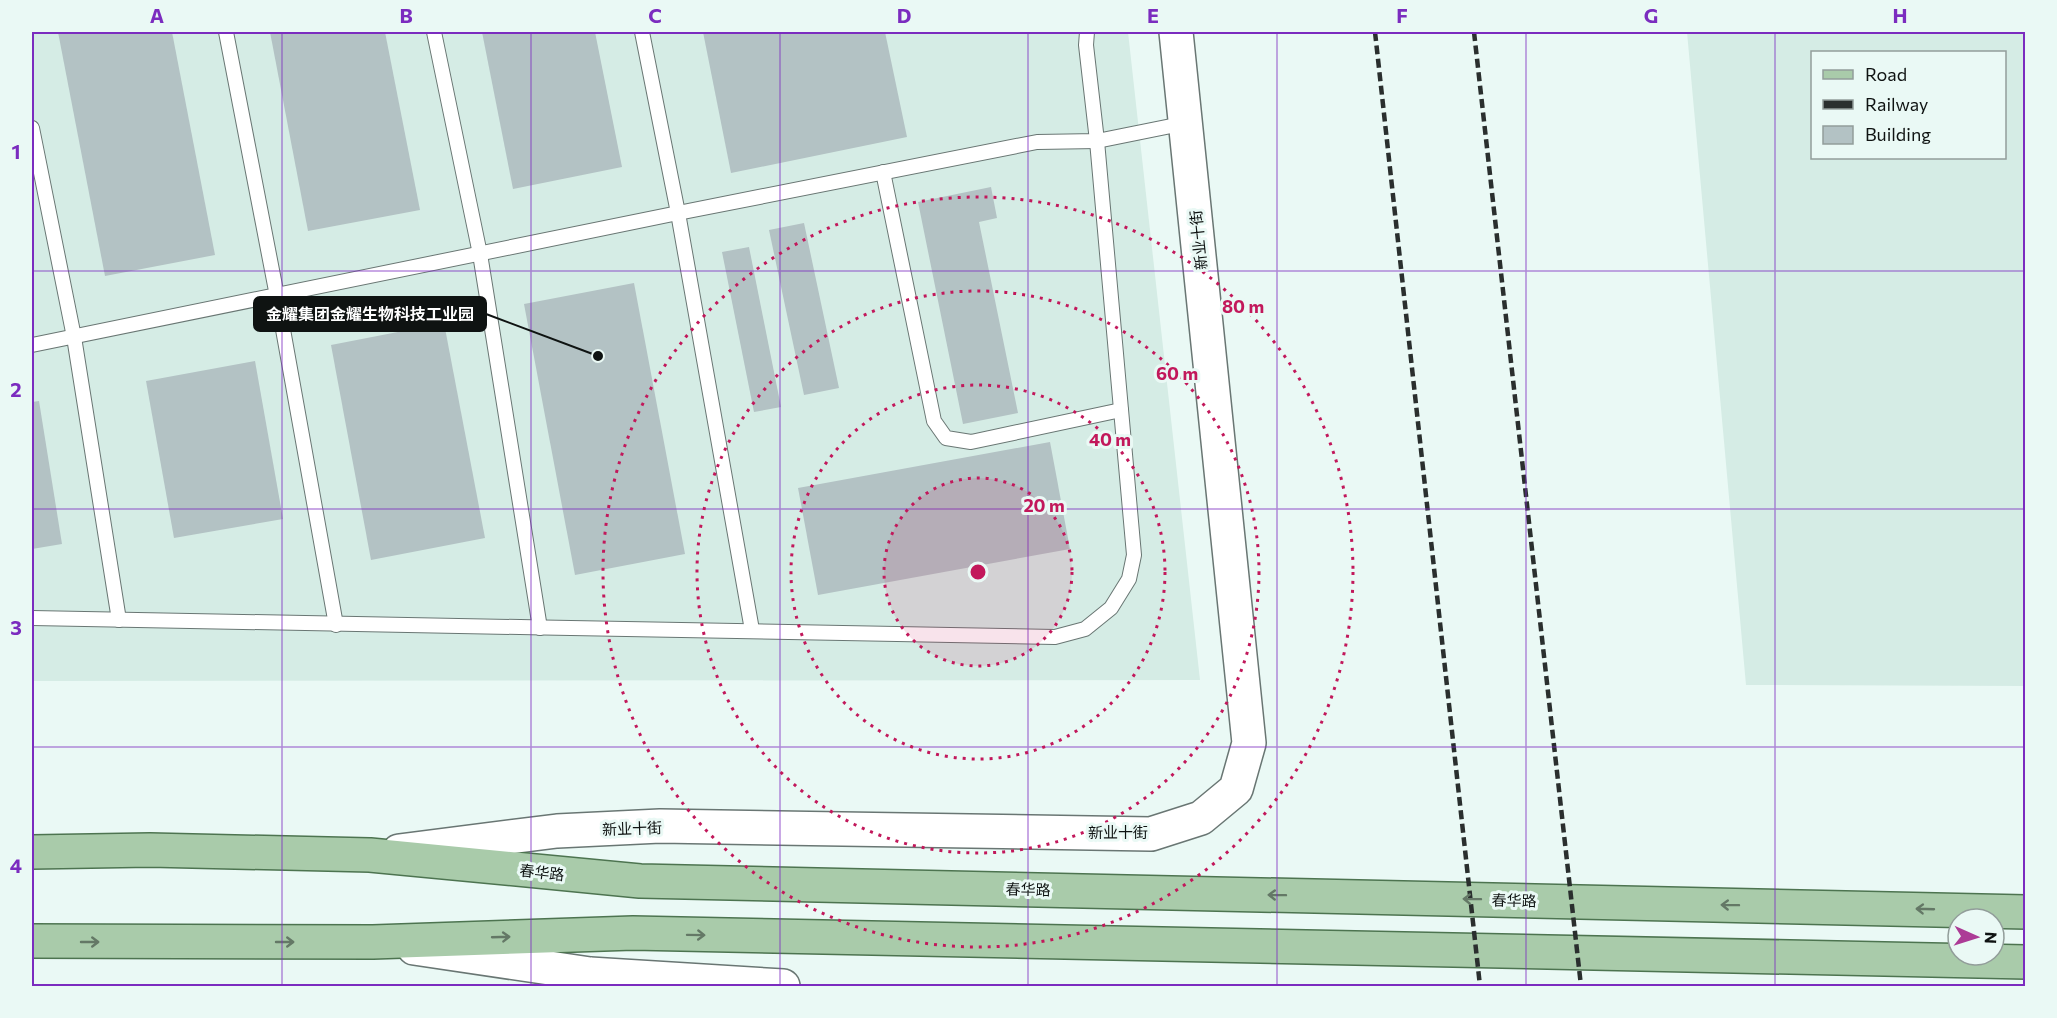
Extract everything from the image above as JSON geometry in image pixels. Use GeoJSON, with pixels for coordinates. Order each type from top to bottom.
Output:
{"type":"FeatureCollection","features":[{"type":"Feature","properties":{"kind":"main road","name":"新业十街"},"geometry":{"type":"LineString","coordinates":[[370,855],[557,831],[660,826],[1151,834],[1201,818],[1236,789],[1249,743],[1176,32]]}},
{"type":"Feature","properties":{"kind":"main road","name":"春华路"},"geometry":{"type":"LineString","coordinates":[[32,852],[150,850],[370,855],[640,881],[2025,912]]}},
{"type":"Feature","properties":{"kind":"main road"},"geometry":{"type":"LineString","coordinates":[[32,942],[373,942],[633,933],[2025,962]]}},
{"type":"Feature","properties":{"kind":"main road"},"geometry":{"type":"LineString","coordinates":[[373,942],[503,963],[590,974],[783,987]]}},
{"type":"Feature","properties":{"kind":"lane"},"geometry":{"type":"LineString","coordinates":[[226,32],[278,296],[336,625]]}},
{"type":"Feature","properties":{"kind":"lane"},"geometry":{"type":"LineString","coordinates":[[434,32],[480,254],[540,628]]}},
{"type":"Feature","properties":{"kind":"lane"},"geometry":{"type":"LineString","coordinates":[[642,32],[678,213],[752,630]]}},
{"type":"Feature","properties":{"kind":"lane"},"geometry":{"type":"LineString","coordinates":[[32,618],[1055,637],[1085,629],[1111,608],[1129,579],[1134,555],[1097,141],[1086,45],[1087,32]]}},
{"type":"Feature","properties":{"kind":"lane"},"geometry":{"type":"LineString","coordinates":[[32,345],[1037,142],[1097,141],[1186,123]]}},
{"type":"Feature","properties":{"kind":"lane"},"geometry":{"type":"LineString","coordinates":[[32,128],[74,337],[119,620]]}},
{"type":"Feature","properties":{"kind":"lane"},"geometry":{"type":"LineString","coordinates":[[883,172],[934,421],[946,438],[971,442],[1121,410]]}},
{"type":"Feature","properties":{"kind":"shaded area"},"geometry":{"type":"Polygon","coordinates":[[[32,32],[1128,32],[1200,680],[32,681],[32,32]]]}},
{"type":"Feature","properties":{"kind":"shaded area"},"geometry":{"type":"Polygon","coordinates":[[[1687,32],[2025,32],[2025,686],[1746,685],[1687,32]]]}},
{"type":"Feature","properties":{"kind":"building"},"geometry":{"type":"Polygon","coordinates":[[[58,32],[172,32],[215,255],[105,276],[58,32]]]}},
{"type":"Feature","properties":{"kind":"building"},"geometry":{"type":"Polygon","coordinates":[[[270,32],[385,32],[420,210],[308,231],[270,32]]]}},
{"type":"Feature","properties":{"kind":"building"},"geometry":{"type":"Polygon","coordinates":[[[482,32],[595,32],[622,167],[513,189],[482,32]]]}},
{"type":"Feature","properties":{"kind":"building"},"geometry":{"type":"Polygon","coordinates":[[[703,32],[885,32],[907,137],[731,173],[703,32]]]}},
{"type":"Feature","properties":{"kind":"building"},"geometry":{"type":"Polygon","coordinates":[[[991,187],[997,218],[979,222],[1018,413],[963,424],[918,202],[991,187]]]}},
{"type":"Feature","properties":{"kind":"building"},"geometry":{"type":"Polygon","coordinates":[[[804,223],[839,388],[804,395],[769,230],[804,223]]]}},
{"type":"Feature","properties":{"kind":"building"},"geometry":{"type":"Polygon","coordinates":[[[749,247],[781,407],[754,412],[722,252],[749,247]]]}},
{"type":"Feature","properties":{"kind":"building"},"geometry":{"type":"Polygon","coordinates":[[[634,283],[685,554],[575,575],[524,304],[634,283]]]}},
{"type":"Feature","properties":{"kind":"building"},"geometry":{"type":"Polygon","coordinates":[[[444,323],[485,538],[371,560],[331,345],[444,323]]]}},
{"type":"Feature","properties":{"kind":"building"},"geometry":{"type":"Polygon","coordinates":[[[255,361],[283,519],[174,538],[146,381],[255,361]]]}},
{"type":"Feature","properties":{"kind":"building"},"geometry":{"type":"Polygon","coordinates":[[[39,401],[62,544],[32,549],[32,402],[39,401]]]}},
{"type":"Feature","properties":{"kind":"building"},"geometry":{"type":"Polygon","coordinates":[[[1050,442],[1070,549],[818,595],[798,488],[1050,442]]]}},
{"type":"Feature","properties":{"kind":"railway"},"geometry":{"type":"LineString","coordinates":[[1375,32],[1480,986]]}},
{"type":"Feature","properties":{"kind":"railway"},"geometry":{"type":"LineString","coordinates":[[1474,32],[1581,986]]}},
{"type":"Feature","properties":{"kind":"place","name":"金耀集团金耀生物科技工业园"},"geometry":{"type":"Point","coordinates":[598,356]}}]}
